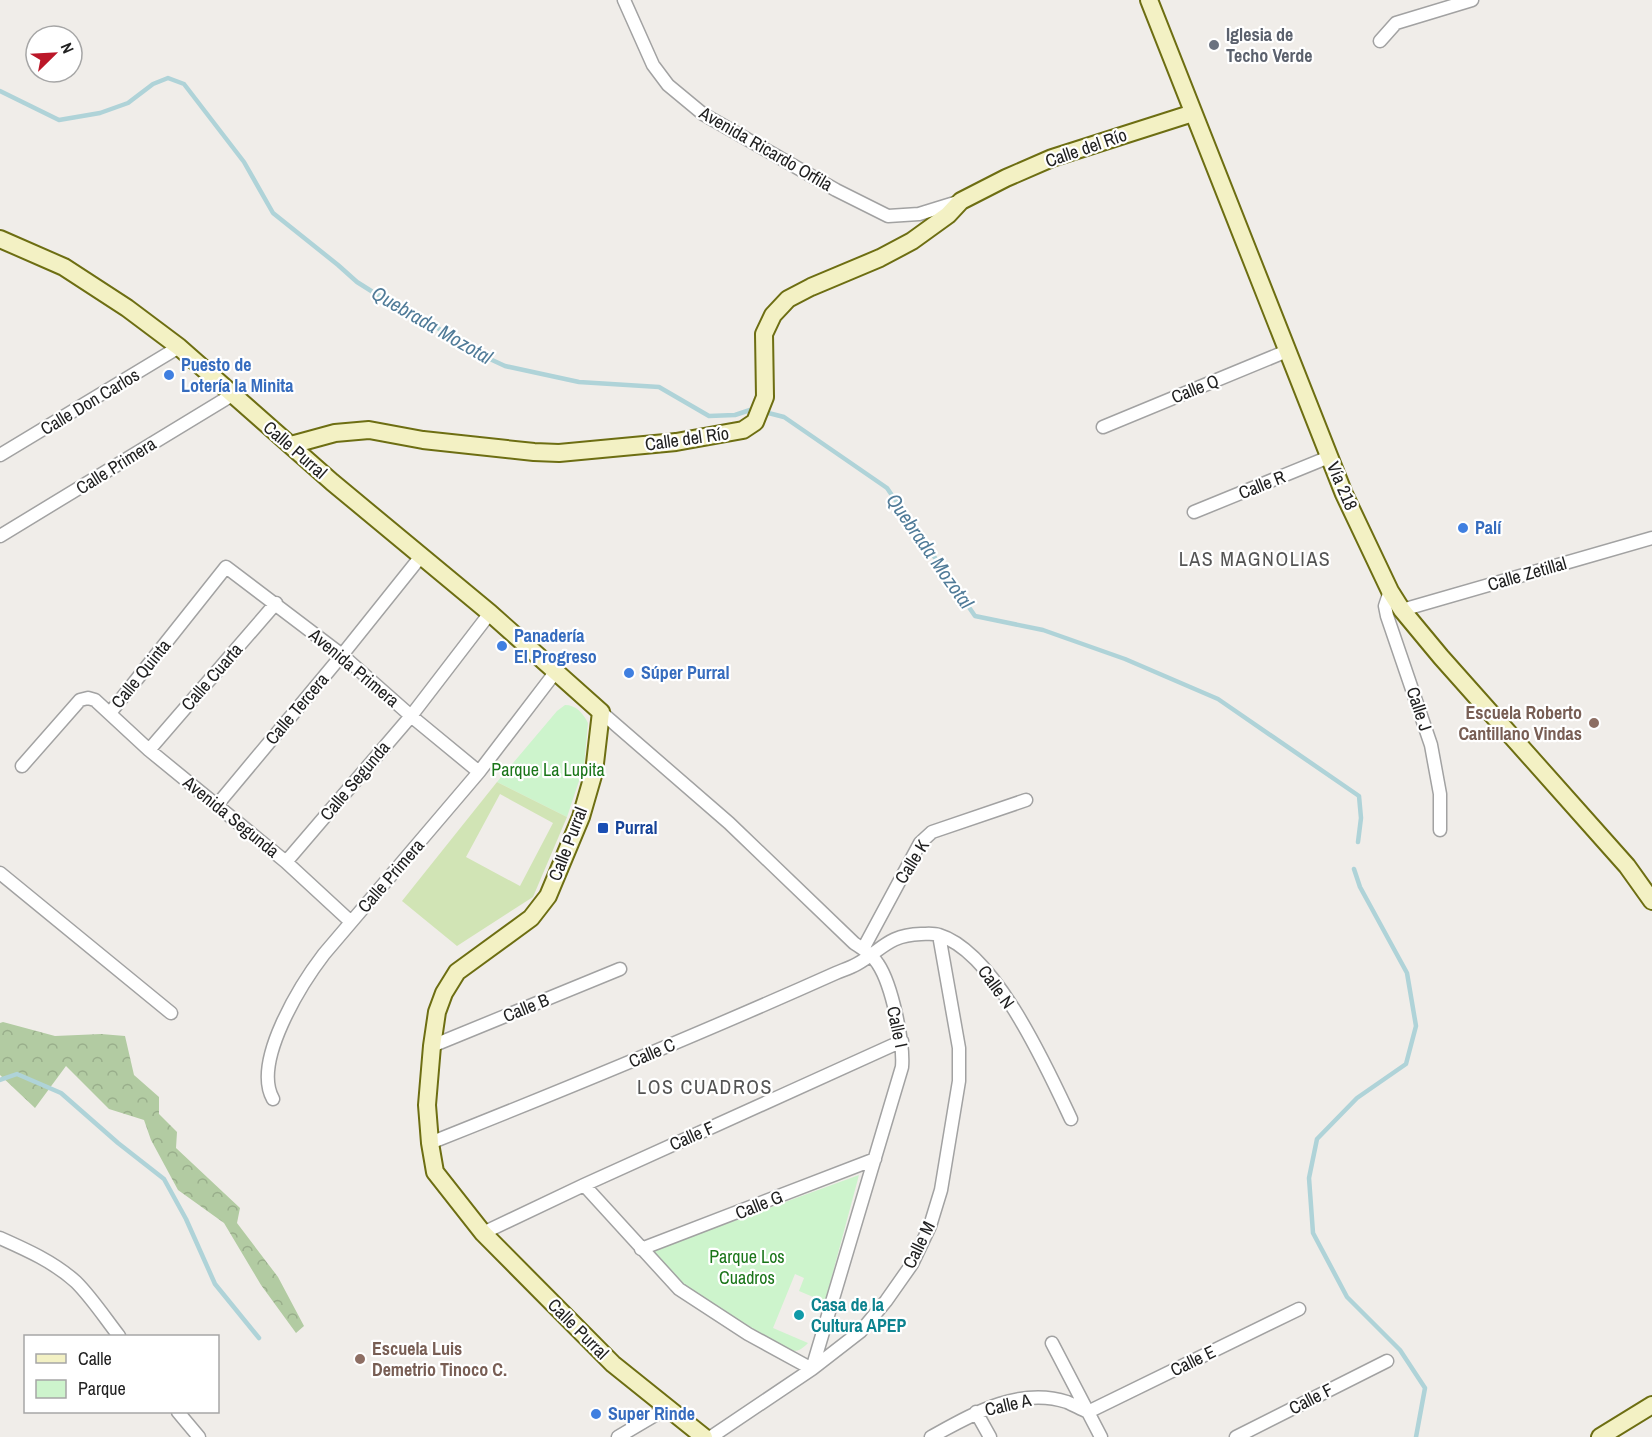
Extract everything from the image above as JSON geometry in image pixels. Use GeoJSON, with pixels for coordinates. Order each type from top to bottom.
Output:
{"type":"FeatureCollection","features":[{"type":"Feature","properties":{"kind":"street","name":"Avenida Ricardo Orfila"},"geometry":{"type":"LineString","coordinates":[[624,0],[653,65],[668,85],[703,114],[836,190],[888,216],[919,214],[961,201]]}},
{"type":"Feature","properties":{"kind":"street","name":"Vía 218"},"geometry":{"type":"LineString","coordinates":[[1149,0],[1329,458],[1390,591],[1402,610],[1441,657],[1627,866],[1652,902]]}},
{"type":"Feature","properties":{"kind":"street"},"geometry":{"type":"LineString","coordinates":[[1380,41],[1396,23],[1472,0]]}},
{"type":"Feature","properties":{"kind":"street","name":"Calle del Río"},"geometry":{"type":"LineString","coordinates":[[291,445],[335,433],[369,430],[423,440],[534,453],[559,453],[708,438],[743,430],[755,422],[765,397],[764,334],[773,315],[788,299],[811,286],[880,258],[912,241],[948,215],[961,201],[1006,178],[1052,158],[1193,113]]}},
{"type":"Feature","properties":{"kind":"street","name":"Calle Purral"},"geometry":{"type":"LineString","coordinates":[[0,239],[64,267],[127,308],[179,347],[332,482],[422,555],[556,670],[601,712],[594,772],[581,817],[548,897],[531,918],[458,972],[444,993],[436,1012],[427,1105],[430,1143],[435,1172],[483,1233],[613,1364],[704,1437]]}},
{"type":"Feature","properties":{"kind":"street","name":"Calle Don Carlos"},"geometry":{"type":"LineString","coordinates":[[0,455],[179,347]]}},
{"type":"Feature","properties":{"kind":"street","name":"Calle Q"},"geometry":{"type":"LineString","coordinates":[[1103,427],[1287,351]]}},
{"type":"Feature","properties":{"kind":"street","name":"Calle Primera"},"geometry":{"type":"LineString","coordinates":[[0,536],[232,395]]}},
{"type":"Feature","properties":{"kind":"street","name":"Calle R"},"geometry":{"type":"LineString","coordinates":[[1194,512],[1329,458]]}},
{"type":"Feature","properties":{"kind":"street","name":"Calle Zetillal"},"geometry":{"type":"LineString","coordinates":[[1402,610],[1652,538]]}},
{"type":"Feature","properties":{"kind":"street","name":"Calle Tercera"},"geometry":{"type":"LineString","coordinates":[[217,805],[422,555]]}},
{"type":"Feature","properties":{"kind":"street","name":"Avenida Primera"},"geometry":{"type":"LineString","coordinates":[[226,567],[342,655],[479,772]]}},
{"type":"Feature","properties":{"kind":"street","name":"Calle Quinta"},"geometry":{"type":"LineString","coordinates":[[22,766],[80,700],[88,698],[95,700],[110,713],[226,567]]}},
{"type":"Feature","properties":{"kind":"street","name":"Calle J"},"geometry":{"type":"LineString","coordinates":[[1390,591],[1385,606],[1386,616],[1431,745],[1440,794],[1440,830]]}},
{"type":"Feature","properties":{"kind":"street","name":"Calle Cuarta"},"geometry":{"type":"LineString","coordinates":[[149,750],[276,603]]}},
{"type":"Feature","properties":{"kind":"street","name":"Calle Segunda"},"geometry":{"type":"LineString","coordinates":[[286,862],[411,716],[490,613]]}},
{"type":"Feature","properties":{"kind":"street","name":"Calle Primera"},"geometry":{"type":"LineString","coordinates":[[273,1099],[266,1078],[269,1061],[285,1018],[308,976],[479,772],[556,670]]}},
{"type":"Feature","properties":{"kind":"street","name":"Calle I"},"geometry":{"type":"LineString","coordinates":[[601,712],[729,823],[854,943],[867,952],[879,965],[886,982],[902,1041],[902,1067],[812,1369]]}},
{"type":"Feature","properties":{"kind":"street","name":"Avenida Segunda"},"geometry":{"type":"LineString","coordinates":[[110,713],[149,750],[286,862],[351,922]]}},
{"type":"Feature","properties":{"kind":"street","name":"Calle K"},"geometry":{"type":"LineString","coordinates":[[867,952],[921,843],[932,832],[1026,800]]}},
{"type":"Feature","properties":{"kind":"street"},"geometry":{"type":"LineString","coordinates":[[0,873],[171,1013]]}},
{"type":"Feature","properties":{"kind":"street"},"geometry":{"type":"LineString","coordinates":[[867,952],[898,937],[914,934],[939,935]]}},
{"type":"Feature","properties":{"kind":"street","name":"Calle N"},"geometry":{"type":"LineString","coordinates":[[939,935],[955,942],[976,960],[995,982],[1053,1079],[1071,1119]]}},
{"type":"Feature","properties":{"kind":"street","name":"Calle M"},"geometry":{"type":"LineString","coordinates":[[812,1369],[861,1331],[886,1301],[916,1254],[930,1226],[941,1190],[958,1081],[960,1047],[939,935]]}},
{"type":"Feature","properties":{"kind":"street","name":"Calle C"},"geometry":{"type":"LineString","coordinates":[[430,1143],[657,1052],[857,964],[867,952]]}},
{"type":"Feature","properties":{"kind":"street","name":"Calle B"},"geometry":{"type":"LineString","coordinates":[[432,1046],[620,969]]}},
{"type":"Feature","properties":{"kind":"street","name":"Calle F"},"geometry":{"type":"LineString","coordinates":[[483,1233],[902,1041]]}},
{"type":"Feature","properties":{"kind":"street","name":"Calle G"},"geometry":{"type":"LineString","coordinates":[[641,1249],[875,1159]]}},
{"type":"Feature","properties":{"kind":"street"},"geometry":{"type":"LineString","coordinates":[[584,1185],[679,1289],[748,1334],[812,1369],[711,1437]]}},
{"type":"Feature","properties":{"kind":"street"},"geometry":{"type":"LineString","coordinates":[[0,1238],[38,1255],[59,1268],[89,1297],[118,1335]]}},
{"type":"Feature","properties":{"kind":"street","name":"Calle E"},"geometry":{"type":"LineString","coordinates":[[1088,1412],[1299,1309]]}},
{"type":"Feature","properties":{"kind":"street"},"geometry":{"type":"LineString","coordinates":[[1052,1343],[1101,1437]]}},
{"type":"Feature","properties":{"kind":"street","name":"Calle F"},"geometry":{"type":"LineString","coordinates":[[1236,1437],[1387,1361]]}},
{"type":"Feature","properties":{"kind":"street","name":"Calle A"},"geometry":{"type":"LineString","coordinates":[[931,1437],[976,1412],[1009,1401],[1036,1398],[1065,1401],[1088,1412]]}},
{"type":"Feature","properties":{"kind":"street"},"geometry":{"type":"LineString","coordinates":[[1600,1437],[1652,1405]]}},
{"type":"Feature","properties":{"kind":"street"},"geometry":{"type":"LineString","coordinates":[[618,1437],[667,1408]]}},
{"type":"Feature","properties":{"kind":"street"},"geometry":{"type":"LineString","coordinates":[[976,1412],[990,1437]]}},
{"type":"Feature","properties":{"kind":"street"},"geometry":{"type":"LineString","coordinates":[[179,1413],[199,1437]]}},
{"type":"Feature","properties":{"kind":"green space","name":"Parque La Lupita"},"geometry":{"type":"Polygon","coordinates":[[[565,705],[579,710],[588,723],[584,766],[567,817],[497,782],[557,711],[565,705]]]}},
{"type":"Feature","properties":{"kind":"green space"},"geometry":{"type":"Polygon","coordinates":[[[497,782],[567,817],[533,897],[457,946],[402,901],[497,782]],[[500,794],[466,857],[520,886],[553,823],[500,794]]]}},
{"type":"Feature","properties":{"kind":"green space"},"geometry":{"type":"Polygon","coordinates":[[[0,1023],[55,1036],[101,1034],[125,1036],[134,1075],[159,1097],[159,1114],[177,1132],[176,1148],[240,1208],[237,1223],[278,1277],[304,1326],[296,1333],[261,1285],[224,1223],[178,1190],[151,1140],[144,1120],[109,1109],[66,1066],[35,1108],[0,1075],[0,1023]]]}},
{"type":"Feature","properties":{"kind":"green space","name":"Parque Los Cuadros"},"geometry":{"type":"Polygon","coordinates":[[[859,1175],[825,1302],[799,1291],[804,1278],[795,1274],[773,1328],[808,1343],[799,1350],[788,1350],[683,1286],[652,1251],[859,1175]]]}},
{"type":"Feature","properties":{"kind":"waterway","name":"Quebrada Mozotal"},"geometry":{"type":"LineString","coordinates":[[0,91],[59,120],[100,113],[128,103],[153,84],[168,78],[184,84],[244,162],[273,213],[357,282],[376,294],[419,314],[462,346],[505,366],[579,382],[659,387],[709,416],[735,415],[753,409],[784,417],[887,488],[975,616],[1043,630],[1125,659],[1218,699],[1359,796],[1361,818],[1358,842]]}},
{"type":"Feature","properties":{"kind":"waterway","name":"Quebrada Mozotal"},"geometry":{"type":"LineString","coordinates":[[1354,869],[1360,887],[1407,973],[1416,1026],[1406,1064],[1357,1098],[1317,1139],[1309,1178],[1313,1233],[1347,1297],[1400,1350],[1425,1388],[1416,1437]]}},
{"type":"Feature","properties":{"kind":"waterway"},"geometry":{"type":"LineString","coordinates":[[0,1080],[17,1074],[61,1093],[118,1143],[164,1179],[186,1219],[215,1284],[259,1338]]}},
{"type":"Feature","properties":{"kind":"place","name":"Iglesia de Techo Verde"},"geometry":{"type":"Point","coordinates":[1214,45]}},
{"type":"Feature","properties":{"kind":"place","name":"Puesto de Lotería la Minita"},"geometry":{"type":"Point","coordinates":[169,375]}},
{"type":"Feature","properties":{"kind":"place","name":"Palí"},"geometry":{"type":"Point","coordinates":[1463,528]}},
{"type":"Feature","properties":{"kind":"place","name":"Panadería El Progreso"},"geometry":{"type":"Point","coordinates":[502,646]}},
{"type":"Feature","properties":{"kind":"place","name":"Súper Purral"},"geometry":{"type":"Point","coordinates":[629,673]}},
{"type":"Feature","properties":{"kind":"place","name":"Escuela Roberto Cantillano Vindas"},"geometry":{"type":"Point","coordinates":[1594,723]}},
{"type":"Feature","properties":{"kind":"place","name":"Purral"},"geometry":{"type":"Point","coordinates":[603,828]}},
{"type":"Feature","properties":{"kind":"place","name":"Casa de la Cultura APEP"},"geometry":{"type":"Point","coordinates":[799,1315]}},
{"type":"Feature","properties":{"kind":"place","name":"Escuela Luis Demetrio Tinoco C."},"geometry":{"type":"Point","coordinates":[360,1359]}},
{"type":"Feature","properties":{"kind":"place","name":"Super Rinde"},"geometry":{"type":"Point","coordinates":[596,1414]}},
{"type":"Feature","properties":{"kind":"district","name":"LAS MAGNOLIAS"},"geometry":{"type":"Point","coordinates":[1255,559]}},
{"type":"Feature","properties":{"kind":"district","name":"LOS CUADROS"},"geometry":{"type":"Point","coordinates":[705,1087]}}]}
